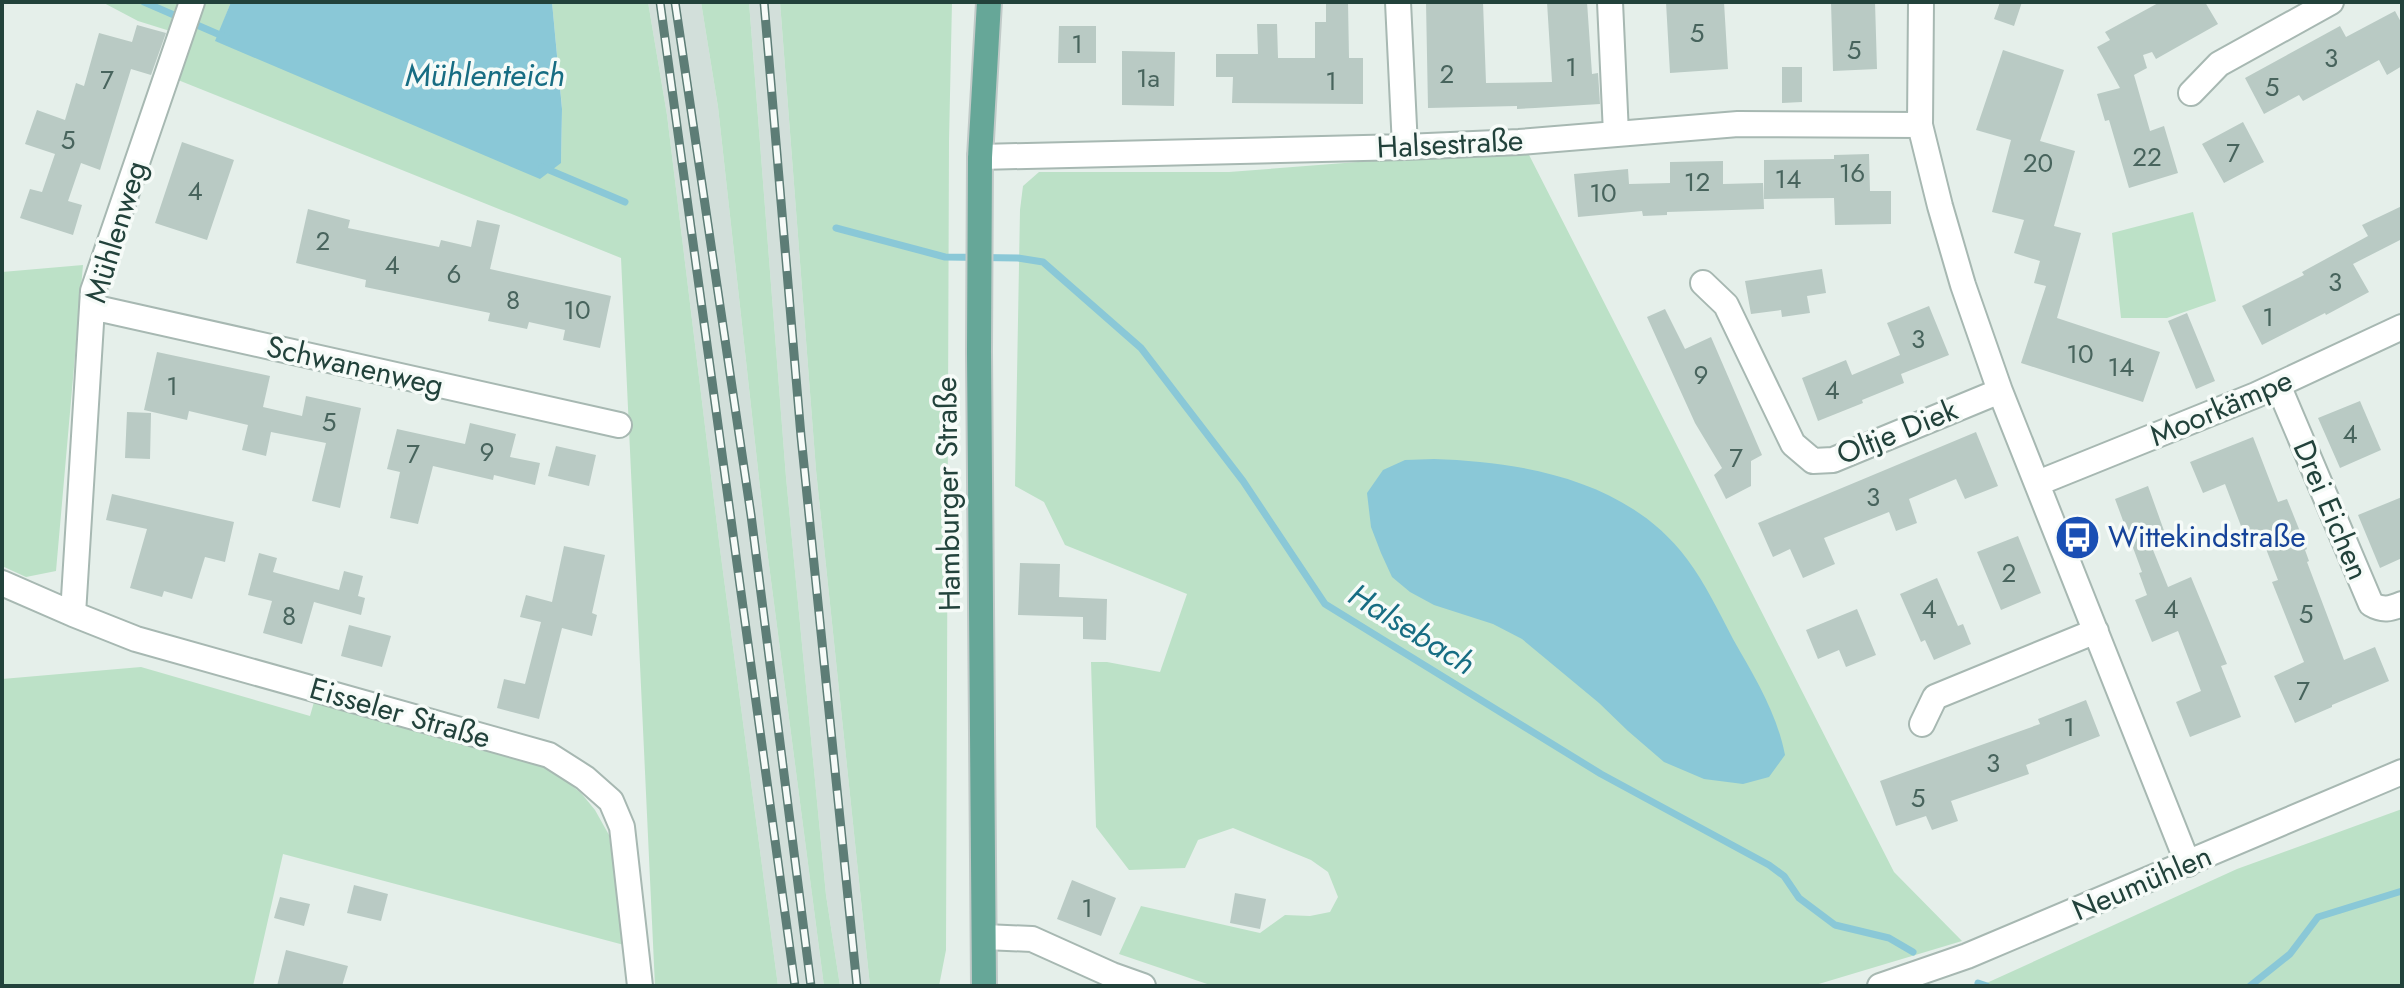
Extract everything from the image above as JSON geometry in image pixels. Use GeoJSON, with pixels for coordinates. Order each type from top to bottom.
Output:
{"type":"FeatureCollection","features":[{"type":"Feature","properties":{"kind":"main road","name":"Hamburger Straße"},"geometry":{"type":"LineString","coordinates":[[984,986],[980,157],[989,2]]}},
{"type":"Feature","properties":{"kind":"street","name":"Mühlenweg"},"geometry":{"type":"LineString","coordinates":[[73,614],[93,291],[192,2]]}},
{"type":"Feature","properties":{"kind":"street"},"geometry":{"type":"LineString","coordinates":[[1398,2],[1405,147]]}},
{"type":"Feature","properties":{"kind":"street"},"geometry":{"type":"LineString","coordinates":[[1610,2],[1616,134]]}},
{"type":"Feature","properties":{"kind":"street"},"geometry":{"type":"LineString","coordinates":[[1921,2],[1920,125],[1955,259],[2000,391],[2188,864]]}},
{"type":"Feature","properties":{"kind":"street"},"geometry":{"type":"LineString","coordinates":[[2191,93],[2219,64],[2331,2]]}},
{"type":"Feature","properties":{"kind":"street","name":"Halsestraße"},"geometry":{"type":"LineString","coordinates":[[980,157],[1405,147],[1738,124],[1920,125]]}},
{"type":"Feature","properties":{"kind":"street","name":"Oltje Diek"},"geometry":{"type":"LineString","coordinates":[[1703,283],[1726,305],[1793,444],[1813,461],[1833,460],[2000,391]]}},
{"type":"Feature","properties":{"kind":"street","name":"Schwanenweg"},"geometry":{"type":"LineString","coordinates":[[92,307],[619,425]]}},
{"type":"Feature","properties":{"kind":"street","name":"Moorkämpe"},"geometry":{"type":"LineString","coordinates":[[2038,483],[2278,385],[2402,327]]}},
{"type":"Feature","properties":{"kind":"street","name":"Drei Eichen"},"geometry":{"type":"LineString","coordinates":[[2278,385],[2371,604],[2380,609],[2402,604]]}},
{"type":"Feature","properties":{"kind":"street","name":"Eisseler Straße"},"geometry":{"type":"LineString","coordinates":[[2,583],[136,639],[549,755],[585,778],[611,801],[622,827],[640,986]]}},
{"type":"Feature","properties":{"kind":"street"},"geometry":{"type":"LineString","coordinates":[[1922,724],[1935,697],[2096,631]]}},
{"type":"Feature","properties":{"kind":"street","name":"Neumühlen"},"geometry":{"type":"LineString","coordinates":[[1880,986],[1967,956],[2402,772]]}},
{"type":"Feature","properties":{"kind":"street"},"geometry":{"type":"LineString","coordinates":[[985,937],[1032,939],[1143,986]]}},
{"type":"Feature","properties":{"kind":"shaded area"},"geometry":{"type":"Polygon","coordinates":[[[648,2],[701,2],[718,107],[766,542],[824,986],[778,986],[667,115],[648,2]]]}},
{"type":"Feature","properties":{"kind":"shaded area"},"geometry":{"type":"Polygon","coordinates":[[[749,2],[780,2],[816,470],[870,986],[840,986],[826,895],[786,477],[749,2]]]}},
{"type":"Feature","properties":{"kind":"green space"},"geometry":{"type":"Polygon","coordinates":[[[102,2],[231,2],[216,41],[561,163],[562,108],[552,2],[648,2],[667,115],[778,986],[655,986],[621,258],[178,80],[186,36],[138,21],[102,2]]]}},
{"type":"Feature","properties":{"kind":"green space"},"geometry":{"type":"Polygon","coordinates":[[[701,2],[749,2],[786,477],[826,895],[840,986],[824,986],[766,542],[718,107],[701,2]]]}},
{"type":"Feature","properties":{"kind":"green space"},"geometry":{"type":"Polygon","coordinates":[[[780,2],[952,2],[946,950],[939,986],[870,986],[816,470],[780,2]]]}},
{"type":"Feature","properties":{"kind":"green space"},"geometry":{"type":"Polygon","coordinates":[[[1526,149],[1894,872],[1962,941],[1812,986],[1213,986],[1119,954],[1141,906],[1260,933],[1285,915],[1310,916],[1330,912],[1338,897],[1328,872],[1311,860],[1233,828],[1198,840],[1185,868],[1129,870],[1096,827],[1091,662],[1160,672],[1187,594],[1065,545],[1044,502],[1015,486],[1023,186],[1039,172],[1229,172],[1526,149]]]}},
{"type":"Feature","properties":{"kind":"green space"},"geometry":{"type":"Polygon","coordinates":[[[2193,212],[2216,301],[2167,318],[2121,318],[2112,233],[2193,212]]]}},
{"type":"Feature","properties":{"kind":"green space"},"geometry":{"type":"Polygon","coordinates":[[[83,265],[56,571],[26,577],[2,566],[2,272],[83,265]]]}},
{"type":"Feature","properties":{"kind":"green space"},"geometry":{"type":"Polygon","coordinates":[[[141,667],[310,716],[314,702],[545,767],[581,793],[609,835],[624,945],[283,854],[253,986],[2,986],[2,679],[141,667]]]}},
{"type":"Feature","properties":{"kind":"green space"},"geometry":{"type":"Polygon","coordinates":[[[2402,809],[2402,986],[1980,986],[2237,869],[2402,809]]]}},
{"type":"Feature","properties":{"kind":"water","name":"Mühlenteich"},"geometry":{"type":"Polygon","coordinates":[[[231,2],[552,2],[562,109],[561,163],[540,179],[215,41],[231,2]]]}},
{"type":"Feature","properties":{"kind":"water"},"geometry":{"type":"Polygon","coordinates":[[[1434,459],[1504,465],[1573,481],[1606,494],[1636,511],[1663,532],[1700,578],[1771,710],[1785,755],[1769,777],[1743,784],[1704,779],[1664,762],[1522,639],[1493,624],[1434,605],[1410,592],[1392,577],[1371,527],[1367,493],[1383,470],[1405,460],[1434,459]]]}},
{"type":"Feature","properties":{"kind":"building"},"geometry":{"type":"Polygon","coordinates":[[[1326,2],[1348,2],[1349,58],[1363,58],[1363,104],[1232,103],[1233,77],[1216,77],[1216,54],[1258,54],[1257,24],[1277,24],[1278,58],[1315,58],[1315,22],[1326,22],[1326,2]]]}},
{"type":"Feature","properties":{"kind":"building"},"geometry":{"type":"Polygon","coordinates":[[[1426,2],[1483,2],[1486,83],[1552,82],[1547,2],[1587,2],[1592,74],[1598,73],[1600,104],[1517,109],[1517,106],[1428,108],[1426,2]]]}},
{"type":"Feature","properties":{"kind":"building"},"geometry":{"type":"Polygon","coordinates":[[[1666,2],[1724,2],[1728,69],[1670,73],[1666,2]]]}},
{"type":"Feature","properties":{"kind":"building"},"geometry":{"type":"Polygon","coordinates":[[[1831,2],[1875,2],[1877,69],[1833,71],[1831,2]]]}},
{"type":"Feature","properties":{"kind":"building"},"geometry":{"type":"Polygon","coordinates":[[[2000,2],[2022,2],[2014,26],[1994,19],[2000,2]]]}},
{"type":"Feature","properties":{"kind":"building"},"geometry":{"type":"Polygon","coordinates":[[[2160,2],[2205,2],[2218,24],[2156,59],[2152,52],[2143,55],[2147,68],[2134,75],[2150,131],[2164,126],[2178,173],[2129,188],[2109,120],[2105,121],[2097,94],[2120,88],[2097,47],[2110,40],[2105,32],[2160,2]]]}},
{"type":"Feature","properties":{"kind":"building"},"geometry":{"type":"Polygon","coordinates":[[[2395,11],[2402,24],[2402,66],[2387,75],[2379,60],[2303,101],[2299,95],[2264,114],[2245,78],[2340,26],[2346,37],[2395,11]]]}},
{"type":"Feature","properties":{"kind":"building"},"geometry":{"type":"Polygon","coordinates":[[[137,25],[166,33],[151,75],[131,69],[100,170],[81,163],[68,201],[82,205],[73,235],[20,218],[30,189],[42,192],[55,154],[25,144],[37,110],[65,120],[76,83],[84,86],[99,33],[132,42],[137,25]]]}},
{"type":"Feature","properties":{"kind":"building"},"geometry":{"type":"Polygon","coordinates":[[[1059,26],[1096,26],[1096,63],[1058,63],[1059,26]]]}},
{"type":"Feature","properties":{"kind":"building"},"geometry":{"type":"Polygon","coordinates":[[[2003,50],[2064,70],[2040,141],[2075,151],[2054,226],[2081,233],[2057,318],[2160,352],[2143,402],[2021,363],[2046,286],[2034,283],[2040,261],[2014,253],[2024,220],[1992,212],[2011,140],[1976,130],[2003,50]]]}},
{"type":"Feature","properties":{"kind":"building"},"geometry":{"type":"Polygon","coordinates":[[[1122,51],[1175,52],[1174,106],[1122,105],[1122,51]]]}},
{"type":"Feature","properties":{"kind":"building"},"geometry":{"type":"Polygon","coordinates":[[[1782,67],[1802,67],[1802,102],[1782,103],[1782,67]]]}},
{"type":"Feature","properties":{"kind":"building"},"geometry":{"type":"Polygon","coordinates":[[[2243,122],[2264,162],[2224,183],[2202,144],[2243,122]]]}},
{"type":"Feature","properties":{"kind":"building"},"geometry":{"type":"Polygon","coordinates":[[[182,142],[234,160],[207,240],[155,223],[182,142]]]}},
{"type":"Feature","properties":{"kind":"building"},"geometry":{"type":"Polygon","coordinates":[[[1869,154],[1870,191],[1891,191],[1891,224],[1835,225],[1834,198],[1764,199],[1764,160],[1834,159],[1834,155],[1869,154]]]}},
{"type":"Feature","properties":{"kind":"building"},"geometry":{"type":"Polygon","coordinates":[[[1723,161],[1723,184],[1763,183],[1764,209],[1667,212],[1667,215],[1643,216],[1642,211],[1578,217],[1574,174],[1628,169],[1629,184],[1670,183],[1670,162],[1723,161]]]}},
{"type":"Feature","properties":{"kind":"building"},"geometry":{"type":"Polygon","coordinates":[[[2402,206],[2402,239],[2353,264],[2369,292],[2262,345],[2242,306],[2304,275],[2302,272],[2368,236],[2362,225],[2402,206]]]}},
{"type":"Feature","properties":{"kind":"building"},"geometry":{"type":"Polygon","coordinates":[[[308,209],[350,220],[348,228],[439,247],[441,240],[471,247],[477,220],[500,225],[490,269],[611,296],[600,348],[563,340],[565,330],[529,322],[527,329],[488,321],[490,313],[365,287],[366,280],[296,263],[308,209]]]}},
{"type":"Feature","properties":{"kind":"building"},"geometry":{"type":"Polygon","coordinates":[[[1822,269],[1826,293],[1807,296],[1810,313],[1782,317],[1781,310],[1751,314],[1745,281],[1822,269]]]}},
{"type":"Feature","properties":{"kind":"building"},"geometry":{"type":"Polygon","coordinates":[[[1929,306],[1949,355],[1901,374],[1904,383],[1818,421],[1802,378],[1846,360],[1852,375],[1900,355],[1887,323],[1929,306]]]}},
{"type":"Feature","properties":{"kind":"building"},"geometry":{"type":"Polygon","coordinates":[[[1665,309],[1685,349],[1711,337],[1762,455],[1751,461],[1751,486],[1726,499],[1714,475],[1722,468],[1695,423],[1647,317],[1665,309]]]}},
{"type":"Feature","properties":{"kind":"building"},"geometry":{"type":"Polygon","coordinates":[[[2187,313],[2215,381],[2196,389],[2168,321],[2187,313]]]}},
{"type":"Feature","properties":{"kind":"building"},"geometry":{"type":"Polygon","coordinates":[[[157,352],[270,376],[263,407],[302,416],[306,396],[361,408],[340,508],[312,501],[326,443],[271,432],[266,456],[242,450],[248,425],[189,411],[187,420],[144,410],[157,352]]]}},
{"type":"Feature","properties":{"kind":"building"},"geometry":{"type":"Polygon","coordinates":[[[2360,401],[2381,450],[2340,468],[2318,418],[2360,401]]]}},
{"type":"Feature","properties":{"kind":"building"},"geometry":{"type":"Polygon","coordinates":[[[127,412],[151,413],[150,459],[125,458],[127,412]]]}},
{"type":"Feature","properties":{"kind":"building"},"geometry":{"type":"Polygon","coordinates":[[[470,423],[516,434],[510,457],[540,463],[535,485],[494,475],[493,480],[433,466],[418,524],[390,518],[400,472],[387,469],[397,429],[465,444],[470,423]]]}},
{"type":"Feature","properties":{"kind":"building"},"geometry":{"type":"Polygon","coordinates":[[[1976,432],[1998,486],[1965,499],[1956,479],[1909,499],[1917,523],[1896,531],[1889,512],[1824,538],[1835,564],[1803,578],[1790,549],[1773,557],[1758,523],[1976,432]]]}},
{"type":"Feature","properties":{"kind":"building"},"geometry":{"type":"Polygon","coordinates":[[[2253,437],[2278,502],[2287,499],[2344,660],[2375,647],[2389,681],[2295,723],[2274,676],[2304,662],[2272,582],[2278,580],[2263,541],[2249,547],[2225,484],[2203,493],[2190,462],[2253,437]]]}},
{"type":"Feature","properties":{"kind":"building"},"geometry":{"type":"Polygon","coordinates":[[[556,446],[596,455],[589,486],[548,476],[556,446]]]}},
{"type":"Feature","properties":{"kind":"building"},"geometry":{"type":"Polygon","coordinates":[[[2148,486],[2167,539],[2151,545],[2168,587],[2191,577],[2227,664],[2221,666],[2241,717],[2190,737],[2176,702],[2201,691],[2178,631],[2152,642],[2135,600],[2147,595],[2139,573],[2142,572],[2115,499],[2148,486]]]}},
{"type":"Feature","properties":{"kind":"building"},"geometry":{"type":"Polygon","coordinates":[[[112,494],[234,522],[225,562],[205,557],[192,599],[164,591],[162,597],[130,588],[147,529],[106,520],[112,494]]]}},
{"type":"Feature","properties":{"kind":"building"},"geometry":{"type":"Polygon","coordinates":[[[2402,497],[2402,558],[2380,568],[2358,515],[2402,497]]]}},
{"type":"Feature","properties":{"kind":"building"},"geometry":{"type":"Polygon","coordinates":[[[2018,536],[2041,593],[2001,610],[1977,552],[2018,536]]]}},
{"type":"Feature","properties":{"kind":"building"},"geometry":{"type":"Polygon","coordinates":[[[564,546],[605,555],[592,613],[597,615],[592,636],[562,628],[539,719],[497,708],[504,679],[525,684],[541,622],[520,617],[526,595],[552,602],[564,546]]]}},
{"type":"Feature","properties":{"kind":"building"},"geometry":{"type":"Polygon","coordinates":[[[259,553],[277,558],[273,572],[339,590],[344,571],[363,576],[358,596],[365,598],[361,615],[314,602],[302,644],[263,633],[272,601],[248,595],[259,553]]]}},
{"type":"Feature","properties":{"kind":"building"},"geometry":{"type":"Polygon","coordinates":[[[1020,563],[1060,564],[1059,597],[1107,599],[1106,640],[1083,639],[1083,617],[1018,615],[1020,563]]]}},
{"type":"Feature","properties":{"kind":"building"},"geometry":{"type":"Polygon","coordinates":[[[1937,578],[1958,626],[1963,624],[1971,644],[1934,660],[1925,640],[1921,642],[1900,594],[1937,578]]]}},
{"type":"Feature","properties":{"kind":"building"},"geometry":{"type":"Polygon","coordinates":[[[1857,609],[1876,655],[1846,667],[1839,650],[1818,659],[1806,630],[1857,609]]]}},
{"type":"Feature","properties":{"kind":"building"},"geometry":{"type":"Polygon","coordinates":[[[349,625],[391,636],[382,667],[341,656],[349,625]]]}},
{"type":"Feature","properties":{"kind":"building"},"geometry":{"type":"Polygon","coordinates":[[[2086,700],[2100,736],[2026,765],[2029,774],[1951,801],[1958,821],[1932,830],[1926,816],[1896,826],[1880,781],[2040,724],[2038,719],[2086,700]]]}},
{"type":"Feature","properties":{"kind":"building"},"geometry":{"type":"Polygon","coordinates":[[[1072,880],[1116,898],[1101,936],[1057,919],[1072,880]]]}},
{"type":"Feature","properties":{"kind":"building"},"geometry":{"type":"Polygon","coordinates":[[[354,885],[388,894],[381,921],[347,913],[354,885]]]}},
{"type":"Feature","properties":{"kind":"building"},"geometry":{"type":"Polygon","coordinates":[[[1235,893],[1266,899],[1260,929],[1230,923],[1235,893]]]}},
{"type":"Feature","properties":{"kind":"building"},"geometry":{"type":"Polygon","coordinates":[[[280,897],[310,904],[304,926],[274,918],[280,897]]]}},
{"type":"Feature","properties":{"kind":"building"},"geometry":{"type":"Polygon","coordinates":[[[286,950],[348,966],[342,986],[277,986],[286,950]]]}},
{"type":"Feature","properties":{"kind":"waterway","name":"Halsebach"},"geometry":{"type":"LineString","coordinates":[[144,2],[227,38]]}},
{"type":"Feature","properties":{"kind":"waterway","name":"Halsebach"},"geometry":{"type":"LineString","coordinates":[[542,167],[625,202]]}},
{"type":"Feature","properties":{"kind":"waterway","name":"Halsebach"},"geometry":{"type":"LineString","coordinates":[[836,228],[945,257],[1018,258],[1043,262],[1141,348],[1243,481],[1325,604],[1601,774],[1769,865],[1784,876],[1799,898],[1835,925],[1889,938],[1913,952]]}},
{"type":"Feature","properties":{"kind":"waterway","name":"Halsebach"},"geometry":{"type":"LineString","coordinates":[[2250,986],[2290,954],[2318,917],[2402,891]]}},
{"type":"Feature","properties":{"kind":"waterway","name":"Halsebach"},"geometry":{"type":"LineString","coordinates":[[1978,983],[1987,986]]}},
{"type":"Feature","properties":{"kind":"railway"},"geometry":{"type":"LineString","coordinates":[[660,2],[795,986]]}},
{"type":"Feature","properties":{"kind":"railway"},"geometry":{"type":"LineString","coordinates":[[675,2],[751,515],[811,986]]}},
{"type":"Feature","properties":{"kind":"railway"},"geometry":{"type":"LineString","coordinates":[[764,2],[801,436],[857,986]]}},
{"type":"Feature","properties":{"kind":"place","name":"Wittekindstraße"},"geometry":{"type":"Point","coordinates":[2077,537]}}]}
